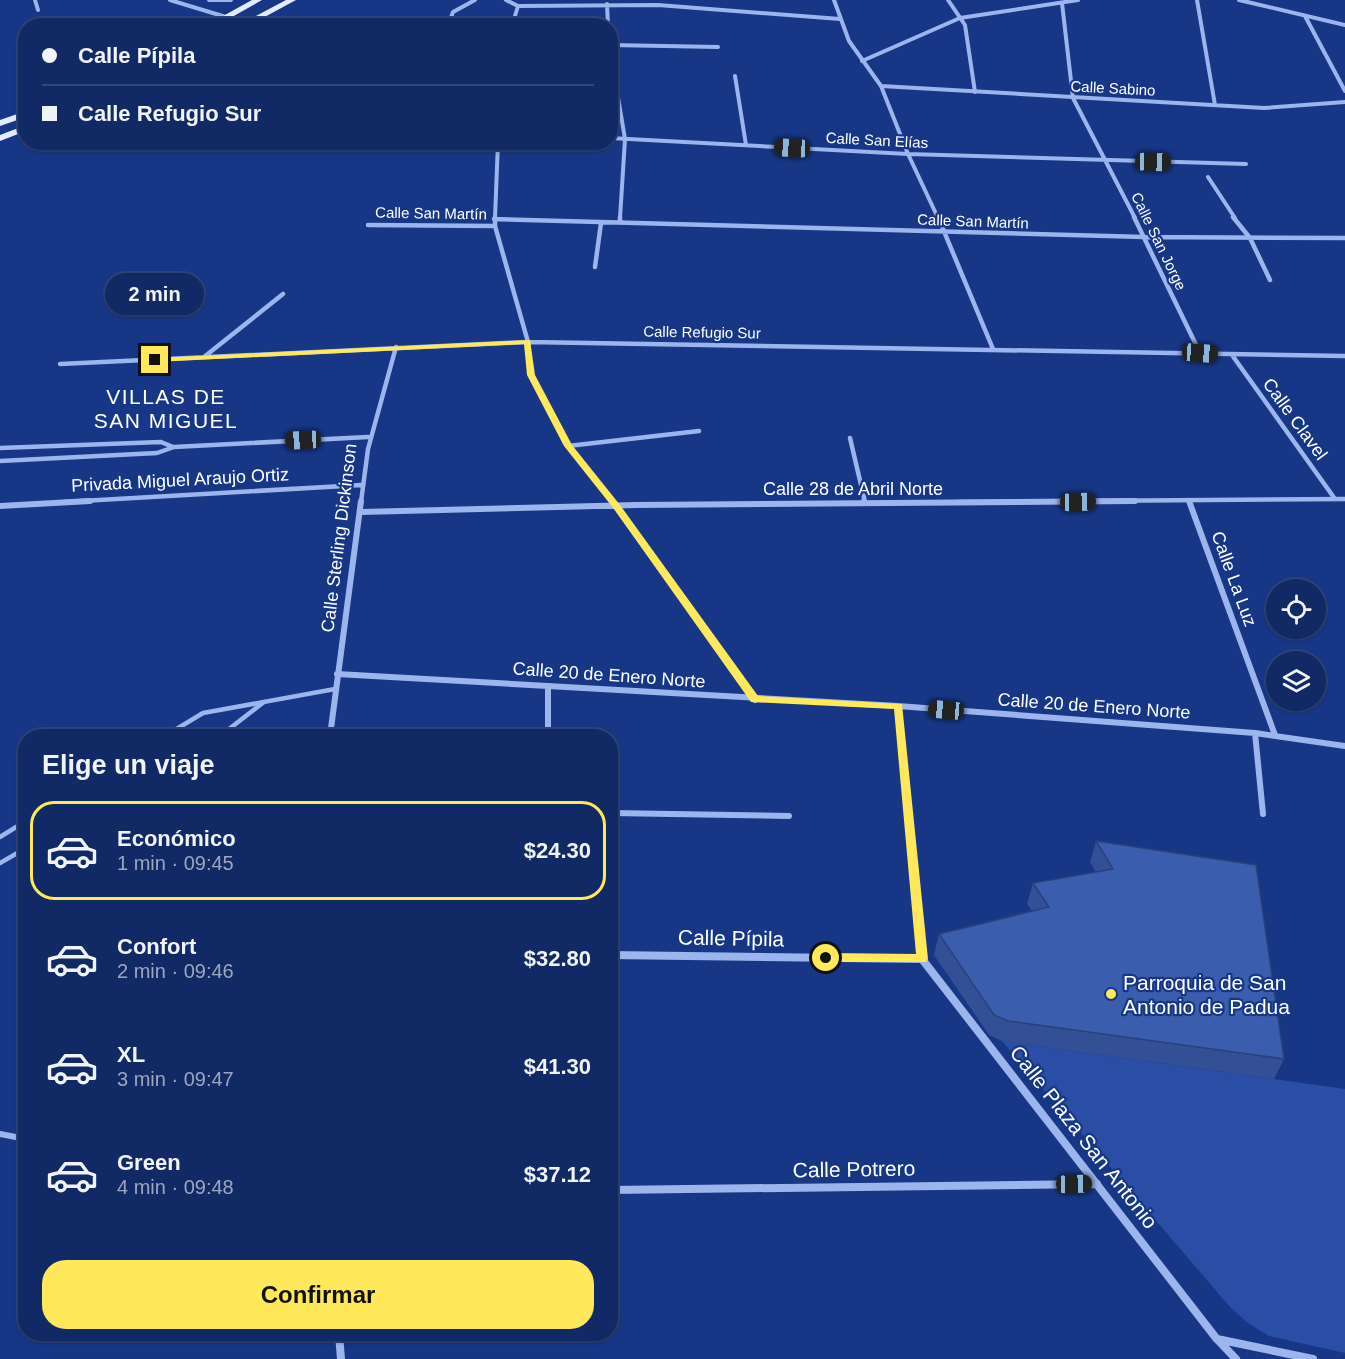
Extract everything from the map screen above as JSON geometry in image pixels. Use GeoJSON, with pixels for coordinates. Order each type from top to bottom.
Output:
{"type":"FeatureCollection","features":[{"type":"Feature","properties":{"kind":"main road"},"geometry":{"type":"LineString","coordinates":[[223,18],[258,0]]}},
{"type":"Feature","properties":{"kind":"main road"},"geometry":{"type":"LineString","coordinates":[[257,18],[292,0]]}},
{"type":"Feature","properties":{"kind":"main road"},"geometry":{"type":"LineString","coordinates":[[0,123],[18,117]]}},
{"type":"Feature","properties":{"kind":"main road"},"geometry":{"type":"LineString","coordinates":[[0,138],[18,131]]}},
{"type":"Feature","properties":{"kind":"street"},"geometry":{"type":"LineString","coordinates":[[34,0],[38,10]]}},
{"type":"Feature","properties":{"kind":"street"},"geometry":{"type":"LineString","coordinates":[[170,0],[226,16]]}},
{"type":"Feature","properties":{"kind":"street"},"geometry":{"type":"LineString","coordinates":[[209,0],[231,0]]}},
{"type":"Feature","properties":{"kind":"street"},"geometry":{"type":"LineString","coordinates":[[451,18],[453,12],[475,0]]}},
{"type":"Feature","properties":{"kind":"street"},"geometry":{"type":"LineString","coordinates":[[834,0],[849,41],[881,86],[908,154],[945,232],[993,348]]}},
{"type":"Feature","properties":{"kind":"street"},"geometry":{"type":"LineString","coordinates":[[948,0],[965,25],[975,92]]}},
{"type":"Feature","properties":{"kind":"street"},"geometry":{"type":"LineString","coordinates":[[862,61],[960,18],[1075,0]]}},
{"type":"Feature","properties":{"kind":"street"},"geometry":{"type":"LineString","coordinates":[[1197,0],[1215,105]]}},
{"type":"Feature","properties":{"kind":"street"},"geometry":{"type":"LineString","coordinates":[[1239,0],[1345,25]]}},
{"type":"Feature","properties":{"kind":"street"},"geometry":{"type":"LineString","coordinates":[[508,1],[518,6],[608,2],[840,19]]}},
{"type":"Feature","properties":{"kind":"street"},"geometry":{"type":"LineString","coordinates":[[608,2],[608,18]]}},
{"type":"Feature","properties":{"kind":"street","name":"Calle San Jorge"},"geometry":{"type":"LineString","coordinates":[[1062,3],[1073,98],[1107,160],[1200,353]]}},
{"type":"Feature","properties":{"kind":"street"},"geometry":{"type":"LineString","coordinates":[[514,18],[518,6]]}},
{"type":"Feature","properties":{"kind":"street"},"geometry":{"type":"LineString","coordinates":[[1305,16],[1345,91]]}},
{"type":"Feature","properties":{"kind":"street"},"geometry":{"type":"LineString","coordinates":[[618,45],[718,47]]}},
{"type":"Feature","properties":{"kind":"street"},"geometry":{"type":"LineString","coordinates":[[735,75],[746,145]]}},
{"type":"Feature","properties":{"kind":"street","name":"Calle Sabino"},"geometry":{"type":"LineString","coordinates":[[881,86],[1264,108],[1345,102]]}},
{"type":"Feature","properties":{"kind":"street"},"geometry":{"type":"LineString","coordinates":[[618,97],[625,139],[620,223]]}},
{"type":"Feature","properties":{"kind":"street","name":"Calle San Elías"},"geometry":{"type":"LineString","coordinates":[[618,139],[908,154],[1246,164]]}},
{"type":"Feature","properties":{"kind":"street"},"geometry":{"type":"LineString","coordinates":[[498,150],[495,226],[528,342],[531,375],[568,446],[617,507],[755,700]]}},
{"type":"Feature","properties":{"kind":"street"},"geometry":{"type":"LineString","coordinates":[[1208,177],[1223,203],[1250,238],[1270,280]]}},
{"type":"Feature","properties":{"kind":"street","name":"Calle San Martín"},"geometry":{"type":"LineString","coordinates":[[494,219],[1144,237],[1345,238]]}},
{"type":"Feature","properties":{"kind":"street"},"geometry":{"type":"LineString","coordinates":[[595,267],[601,223]]}},
{"type":"Feature","properties":{"kind":"street","name":"Calle San Martín"},"geometry":{"type":"LineString","coordinates":[[368,225],[495,226]]}},
{"type":"Feature","properties":{"kind":"street"},"geometry":{"type":"LineString","coordinates":[[203,358],[283,294]]}},
{"type":"Feature","properties":{"kind":"street","name":"Calle Refugio Sur"},"geometry":{"type":"LineString","coordinates":[[60,364],[528,342],[993,348],[1345,356]]}},
{"type":"Feature","properties":{"kind":"street","name":"Calle Sterling Dickinson"},"geometry":{"type":"LineString","coordinates":[[331,729],[361,512],[361,485],[368,437],[396,347]]}},
{"type":"Feature","properties":{"kind":"street","name":"Calle Clavel"},"geometry":{"type":"LineString","coordinates":[[1232,355],[1335,499]]}},
{"type":"Feature","properties":{"kind":"street"},"geometry":{"type":"LineString","coordinates":[[568,446],[699,431]]}},
{"type":"Feature","properties":{"kind":"street"},"geometry":{"type":"LineString","coordinates":[[1,462],[150,453],[174,447],[368,437]]}},
{"type":"Feature","properties":{"kind":"street"},"geometry":{"type":"LineString","coordinates":[[850,438],[865,503]]}},
{"type":"Feature","properties":{"kind":"street"},"geometry":{"type":"LineString","coordinates":[[0,448],[152,442],[161,442],[174,447]]}},
{"type":"Feature","properties":{"kind":"street"},"geometry":{"type":"LineString","coordinates":[[150,453],[152,442]]}},
{"type":"Feature","properties":{"kind":"street"},"geometry":{"type":"LineString","coordinates":[[1,462],[8,449]]}},
{"type":"Feature","properties":{"kind":"street","name":"Privada Miguel Araujo Ortiz"},"geometry":{"type":"LineString","coordinates":[[0,506],[361,485]]}},
{"type":"Feature","properties":{"kind":"street","name":"Calle 28 de Abril Norte"},"geometry":{"type":"LineString","coordinates":[[361,512],[865,503],[1345,499]]}},
{"type":"Feature","properties":{"kind":"street","name":"Calle La Luz"},"geometry":{"type":"LineString","coordinates":[[1189,501],[1275,735]]}},
{"type":"Feature","properties":{"kind":"street","name":"Calle 20 de Enero Norte"},"geometry":{"type":"LineString","coordinates":[[337,674],[755,700],[898,706],[1255,733],[1345,746]]}},
{"type":"Feature","properties":{"kind":"street"},"geometry":{"type":"LineString","coordinates":[[548,686],[548,729]]}},
{"type":"Feature","properties":{"kind":"street"},"geometry":{"type":"LineString","coordinates":[[898,706],[922,959]]}},
{"type":"Feature","properties":{"kind":"street"},"geometry":{"type":"LineString","coordinates":[[1255,733],[1263,814]]}},
{"type":"Feature","properties":{"kind":"street"},"geometry":{"type":"LineString","coordinates":[[618,813],[789,816]]}},
{"type":"Feature","properties":{"kind":"street","name":"Calle Pípila"},"geometry":{"type":"LineString","coordinates":[[618,955],[922,959]]}},
{"type":"Feature","properties":{"kind":"street","name":"Calle Plaza San Antonio"},"geometry":{"type":"LineString","coordinates":[[922,959],[1216,1338],[1236,1359]]}},
{"type":"Feature","properties":{"kind":"street","name":"Calle Potrero"},"geometry":{"type":"LineString","coordinates":[[618,1190],[1097,1184]]}},
{"type":"Feature","properties":{"kind":"street"},"geometry":{"type":"LineString","coordinates":[[1216,1338],[1313,1359]]}},
{"type":"Feature","properties":{"kind":"street"},"geometry":{"type":"LineString","coordinates":[[340,1341],[341,1359]]}},
{"type":"Feature","properties":{"kind":"lane"},"geometry":{"type":"LineString","coordinates":[[177,729],[203,713],[335,689]]}},
{"type":"Feature","properties":{"kind":"lane"},"geometry":{"type":"LineString","coordinates":[[229,729],[267,700]]}},
{"type":"Feature","properties":{"kind":"lane"},"geometry":{"type":"LineString","coordinates":[[0,837],[18,826]]}},
{"type":"Feature","properties":{"kind":"lane"},"geometry":{"type":"LineString","coordinates":[[0,863],[18,853]]}},
{"type":"Feature","properties":{"kind":"lane"},"geometry":{"type":"LineString","coordinates":[[0,1134],[18,1137]]}},
{"type":"Feature","properties":{"kind":"shaded area"},"geometry":{"type":"Polygon","coordinates":[[[1002,1041],[1345,1089],[1345,1353],[1269,1336],[1248,1323],[1230,1307],[1002,1041]]]}},
{"type":"Feature","properties":{"kind":"building","name":"Parroquia de San Antonio de Padua"},"geometry":{"type":"Polygon","coordinates":[[[1096,841],[1256,865],[1284,1059],[1008,1021],[994,1015],[939,934],[1049,907],[1033,883],[1113,869],[1096,841]]]}},
{"type":"Feature","properties":{"kind":"place","name":"Parroquia de San Antonio de Padua"},"geometry":{"type":"Point","coordinates":[1111,994]}},
{"type":"Feature","properties":{"kind":"district","name":"VILLAS DE SAN MIGUEL"},"geometry":{"type":"Point","coordinates":[166,408]}},
{"type":"Feature","properties":{"kind":"route"},"geometry":{"type":"LineString","coordinates":[[155,360],[528,342],[531,375],[568,446],[617,507],[755,700],[898,706],[922,959],[826,958]]}}]}
